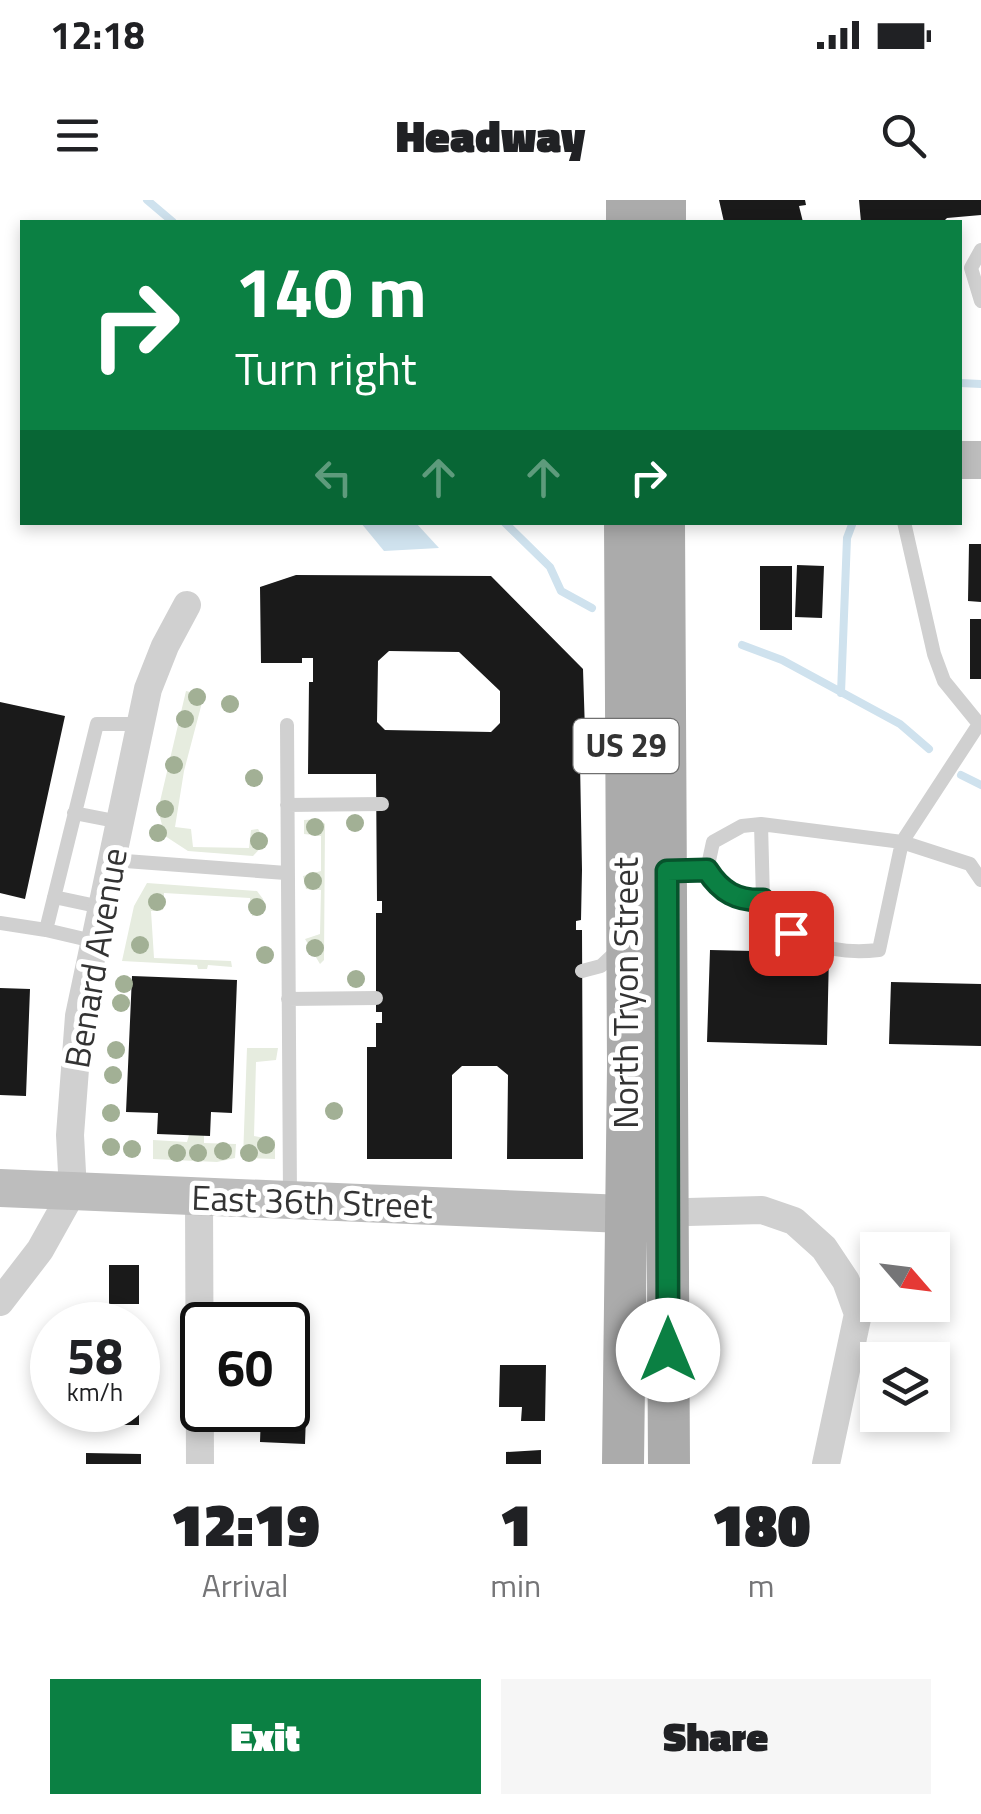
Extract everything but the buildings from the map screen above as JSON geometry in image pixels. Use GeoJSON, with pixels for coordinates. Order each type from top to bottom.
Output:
{"type":"FeatureCollection","features":[{"type":"Feature","properties":{"kind":"main road","name":"North Tryon Street"},"geometry":{"type":"LineString","coordinates":[[623,1464],[627,932],[624,525]]}},
{"type":"Feature","properties":{"kind":"main road","name":"North Tryon Street"},"geometry":{"type":"LineString","coordinates":[[664,525],[687,871],[668,1213],[669,1464]]}},
{"type":"Feature","properties":{"kind":"street","name":"Benard Avenue"},"geometry":{"type":"LineString","coordinates":[[72,1191],[74,1062],[93,941],[148,689],[164,646],[187,604]]}},
{"type":"Feature","properties":{"kind":"street","name":"East 36th Street"},"geometry":{"type":"LineString","coordinates":[[0,1188],[624,1214]]}},
{"type":"Feature","properties":{"kind":"street"},"geometry":{"type":"LineString","coordinates":[[0,1302],[40,1250],[72,1191]]}},
{"type":"Feature","properties":{"kind":"street"},"geometry":{"type":"LineString","coordinates":[[199,1198],[200,1464]]}},
{"type":"Feature","properties":{"kind":"street"},"geometry":{"type":"LineString","coordinates":[[624,1214],[762,1210],[794,1221],[824,1248],[846,1281],[858,1314],[826,1464]]}},
{"type":"Feature","properties":{"kind":"lane"},"geometry":{"type":"LineString","coordinates":[[981,250],[971,268],[981,301]]}},
{"type":"Feature","properties":{"kind":"lane"},"geometry":{"type":"LineString","coordinates":[[761,824],[763,900],[791,933],[847,953],[879,950],[902,842],[980,724],[944,681],[934,654],[905,525]]}},
{"type":"Feature","properties":{"kind":"lane"},"geometry":{"type":"LineString","coordinates":[[46,930],[97,724],[140,724]]}},
{"type":"Feature","properties":{"kind":"lane"},"geometry":{"type":"LineString","coordinates":[[288,725],[290,1202]]}},
{"type":"Feature","properties":{"kind":"lane"},"geometry":{"type":"LineString","coordinates":[[287,805],[382,804]]}},
{"type":"Feature","properties":{"kind":"lane"},"geometry":{"type":"LineString","coordinates":[[74,812],[120,822]]}},
{"type":"Feature","properties":{"kind":"lane"},"geometry":{"type":"LineString","coordinates":[[763,900],[731,895],[687,871],[713,842],[742,826],[761,824],[902,842],[970,864],[981,880]]}},
{"type":"Feature","properties":{"kind":"lane"},"geometry":{"type":"LineString","coordinates":[[112,860],[286,874]]}},
{"type":"Feature","properties":{"kind":"lane"},"geometry":{"type":"LineString","coordinates":[[54,898],[102,907]]}},
{"type":"Feature","properties":{"kind":"lane"},"geometry":{"type":"LineString","coordinates":[[0,923],[93,941]]}},
{"type":"Feature","properties":{"kind":"lane"},"geometry":{"type":"LineString","coordinates":[[582,971],[602,966],[627,932]]}},
{"type":"Feature","properties":{"kind":"lane"},"geometry":{"type":"LineString","coordinates":[[288,999],[376,998]]}},
{"type":"Feature","properties":{"kind":"shaded area"},"geometry":{"type":"Polygon","coordinates":[[[186,691],[204,695],[184,771],[175,827],[191,829],[193,847],[249,848],[251,830],[258,829],[266,842],[253,856],[188,851],[165,836],[158,810],[186,691]]]}},
{"type":"Feature","properties":{"kind":"shaded area"},"geometry":{"type":"Polygon","coordinates":[[[319,819],[325,824],[324,960],[320,964],[305,939],[320,934],[321,890],[306,889],[303,876],[321,871],[321,836],[304,834],[304,820],[319,819]]]}},
{"type":"Feature","properties":{"kind":"shaded area"},"geometry":{"type":"Polygon","coordinates":[[[147,883],[257,891],[263,899],[262,913],[252,916],[250,898],[164,893],[163,910],[151,911],[154,958],[231,961],[232,967],[208,965],[207,969],[198,969],[197,965],[122,961],[134,906],[147,883]]]}},
{"type":"Feature","properties":{"kind":"shaded area"},"geometry":{"type":"Polygon","coordinates":[[[247,1048],[278,1048],[276,1060],[256,1062],[254,1136],[275,1140],[275,1159],[243,1158],[247,1048]]]}},
{"type":"Feature","properties":{"kind":"shaded area"},"geometry":{"type":"Polygon","coordinates":[[[189,1135],[204,1135],[204,1143],[236,1144],[235,1158],[217,1162],[153,1159],[153,1140],[187,1142],[189,1135]]]}},
{"type":"Feature","properties":{"kind":"water"},"geometry":{"type":"Polygon","coordinates":[[[363,525],[418,525],[439,548],[384,551],[363,525]]]}},
{"type":"Feature","properties":{"kind":"waterway"},"geometry":{"type":"LineString","coordinates":[[147,200],[171,220]]}},
{"type":"Feature","properties":{"kind":"waterway"},"geometry":{"type":"LineString","coordinates":[[962,383],[981,384]]}},
{"type":"Feature","properties":{"kind":"waterway"},"geometry":{"type":"LineString","coordinates":[[507,525],[550,567],[561,591],[592,608]]}},
{"type":"Feature","properties":{"kind":"waterway"},"geometry":{"type":"LineString","coordinates":[[841,693],[847,538],[852,525]]}},
{"type":"Feature","properties":{"kind":"waterway"},"geometry":{"type":"LineString","coordinates":[[742,645],[782,660],[900,724],[929,749]]}},
{"type":"Feature","properties":{"kind":"waterway"},"geometry":{"type":"LineString","coordinates":[[961,775],[981,785]]}},
{"type":"Feature","properties":{"kind":"route"},"geometry":{"type":"LineString","coordinates":[[668,1350],[667,871],[707,870],[716,884],[731,895],[763,900],[791,933]]}}]}
